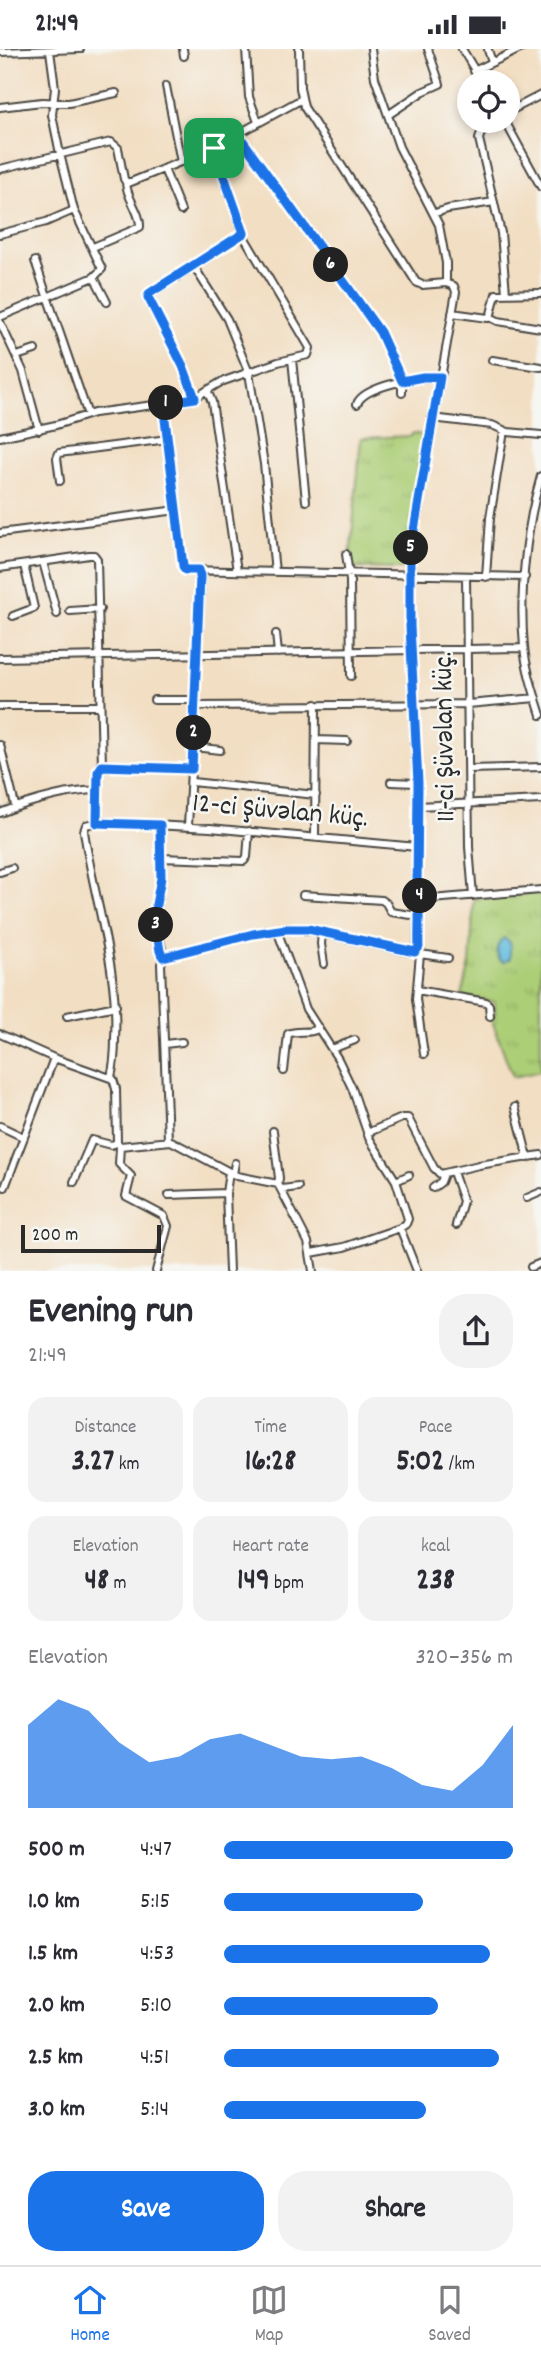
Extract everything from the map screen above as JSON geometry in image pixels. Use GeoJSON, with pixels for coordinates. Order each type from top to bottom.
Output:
{"type":"FeatureCollection","features":[{"type":"Feature","properties":{"kind":"street"},"geometry":{"type":"LineString","coordinates":[[0,52],[80,49]]}},
{"type":"Feature","properties":{"kind":"street"},"geometry":{"type":"LineString","coordinates":[[246,49],[249,97],[258,122]]}},
{"type":"Feature","properties":{"kind":"street"},"geometry":{"type":"LineString","coordinates":[[299,49],[302,99],[306,111],[413,278],[422,285],[450,284],[459,278]]}},
{"type":"Feature","properties":{"kind":"street"},"geometry":{"type":"LineString","coordinates":[[371,49],[375,78],[405,160],[435,213],[444,244],[450,284],[456,292],[412,538],[410,575],[418,783],[417,888],[420,897],[416,990],[424,1054]]}},
{"type":"Feature","properties":{"kind":"street"},"geometry":{"type":"LineString","coordinates":[[388,115],[422,92],[440,84],[428,49]]}},
{"type":"Feature","properties":{"kind":"street"},"geometry":{"type":"LineString","coordinates":[[462,49],[473,70]]}},
{"type":"Feature","properties":{"kind":"street"},"geometry":{"type":"LineString","coordinates":[[476,70],[520,49]]}},
{"type":"Feature","properties":{"kind":"street"},"geometry":{"type":"LineString","coordinates":[[488,50],[492,62]]}},
{"type":"Feature","properties":{"kind":"street"},"geometry":{"type":"LineString","coordinates":[[39,430],[17,356],[0,320],[94,277],[102,269],[74,210],[60,154],[52,115],[55,88],[50,51]]}},
{"type":"Feature","properties":{"kind":"street"},"geometry":{"type":"LineString","coordinates":[[166,86],[181,162]]}},
{"type":"Feature","properties":{"kind":"street"},"geometry":{"type":"LineString","coordinates":[[0,107],[42,102],[69,103],[116,93]]}},
{"type":"Feature","properties":{"kind":"street"},"geometry":{"type":"LineString","coordinates":[[520,106],[541,95]]}},
{"type":"Feature","properties":{"kind":"street"},"geometry":{"type":"LineString","coordinates":[[126,182],[214,148],[302,99]]}},
{"type":"Feature","properties":{"kind":"street"},"geometry":{"type":"LineString","coordinates":[[481,133],[479,139],[505,260],[506,293]]}},
{"type":"Feature","properties":{"kind":"street"},"geometry":{"type":"LineString","coordinates":[[512,133],[541,187]]}},
{"type":"Feature","properties":{"kind":"street"},"geometry":{"type":"LineString","coordinates":[[238,134],[380,332],[402,381],[402,393]]}},
{"type":"Feature","properties":{"kind":"street"},"geometry":{"type":"LineString","coordinates":[[0,169],[113,142],[118,148],[127,192],[140,227],[93,247]]}},
{"type":"Feature","properties":{"kind":"street"},"geometry":{"type":"LineString","coordinates":[[0,437],[39,430],[88,415],[195,398],[216,385],[308,355],[310,348],[244,233],[214,148]]}},
{"type":"Feature","properties":{"kind":"street"},"geometry":{"type":"LineString","coordinates":[[164,169],[181,211]]}},
{"type":"Feature","properties":{"kind":"street"},"geometry":{"type":"LineString","coordinates":[[435,213],[494,202]]}},
{"type":"Feature","properties":{"kind":"street"},"geometry":{"type":"LineString","coordinates":[[0,234],[46,222],[74,210]]}},
{"type":"Feature","properties":{"kind":"street"},"geometry":{"type":"LineString","coordinates":[[195,398],[183,366],[148,297],[150,293],[244,233]]}},
{"type":"Feature","properties":{"kind":"street"},"geometry":{"type":"LineString","coordinates":[[36,261],[88,415]]}},
{"type":"Feature","properties":{"kind":"street"},"geometry":{"type":"LineString","coordinates":[[193,265],[227,319],[249,373],[264,464],[275,572]]}},
{"type":"Feature","properties":{"kind":"street"},"geometry":{"type":"LineString","coordinates":[[94,277],[107,302]]}},
{"type":"Feature","properties":{"kind":"street"},"geometry":{"type":"LineString","coordinates":[[490,317],[495,295],[541,293]]}},
{"type":"Feature","properties":{"kind":"street"},"geometry":{"type":"LineString","coordinates":[[452,313],[490,317],[498,321],[541,328]]}},
{"type":"Feature","properties":{"kind":"street"},"geometry":{"type":"LineString","coordinates":[[17,356],[35,350]]}},
{"type":"Feature","properties":{"kind":"street"},"geometry":{"type":"LineString","coordinates":[[292,359],[306,501]]}},
{"type":"Feature","properties":{"kind":"street"},"geometry":{"type":"LineString","coordinates":[[492,360],[541,367]]}},
{"type":"Feature","properties":{"kind":"street"},"geometry":{"type":"LineString","coordinates":[[357,404],[363,395],[402,381],[440,377]]}},
{"type":"Feature","properties":{"kind":"street"},"geometry":{"type":"LineString","coordinates":[[208,390],[237,571]]}},
{"type":"Feature","properties":{"kind":"street"},"geometry":{"type":"LineString","coordinates":[[163,403],[183,569],[525,577]]}},
{"type":"Feature","properties":{"kind":"street"},"geometry":{"type":"LineString","coordinates":[[432,418],[492,425],[504,431],[541,435]]}},
{"type":"Feature","properties":{"kind":"street"},"geometry":{"type":"LineString","coordinates":[[486,577],[491,511],[504,431]]}},
{"type":"Feature","properties":{"kind":"street"},"geometry":{"type":"LineString","coordinates":[[60,481],[57,458],[59,453],[168,439]]}},
{"type":"Feature","properties":{"kind":"street"},"geometry":{"type":"LineString","coordinates":[[541,476],[525,577],[524,648],[541,715]]}},
{"type":"Feature","properties":{"kind":"street"},"geometry":{"type":"LineString","coordinates":[[0,533],[177,510]]}},
{"type":"Feature","properties":{"kind":"street"},"geometry":{"type":"LineString","coordinates":[[346,554],[351,676]]}},
{"type":"Feature","properties":{"kind":"street"},"geometry":{"type":"LineString","coordinates":[[0,568],[89,555],[96,557],[100,609],[102,766],[98,772],[97,823],[86,825],[84,831],[112,969],[116,1006],[111,1077]]}},
{"type":"Feature","properties":{"kind":"street"},"geometry":{"type":"LineString","coordinates":[[43,562],[57,614]]}},
{"type":"Feature","properties":{"kind":"street"},"geometry":{"type":"LineString","coordinates":[[13,615],[34,608],[24,565]]}},
{"type":"Feature","properties":{"kind":"street"},"geometry":{"type":"LineString","coordinates":[[188,827],[196,703],[199,570]]}},
{"type":"Feature","properties":{"kind":"street","name":"11-ci Şüvəlan küç."},"geometry":{"type":"LineString","coordinates":[[466,577],[468,805],[473,896]]}},
{"type":"Feature","properties":{"kind":"street"},"geometry":{"type":"LineString","coordinates":[[70,611],[100,609]]}},
{"type":"Feature","properties":{"kind":"street"},"geometry":{"type":"LineString","coordinates":[[275,634],[278,653]]}},
{"type":"Feature","properties":{"kind":"street"},"geometry":{"type":"LineString","coordinates":[[0,658],[524,648]]}},
{"type":"Feature","properties":{"kind":"street"},"geometry":{"type":"LineString","coordinates":[[154,700],[196,703],[468,704],[536,698]]}},
{"type":"Feature","properties":{"kind":"street"},"geometry":{"type":"LineString","coordinates":[[316,704],[316,836]]}},
{"type":"Feature","properties":{"kind":"street"},"geometry":{"type":"LineString","coordinates":[[0,706],[100,706]]}},
{"type":"Feature","properties":{"kind":"street"},"geometry":{"type":"LineString","coordinates":[[316,740],[347,741]]}},
{"type":"Feature","properties":{"kind":"street"},"geometry":{"type":"LineString","coordinates":[[0,745],[15,805]]}},
{"type":"Feature","properties":{"kind":"street"},"geometry":{"type":"LineString","coordinates":[[194,747],[220,750]]}},
{"type":"Feature","properties":{"kind":"street"},"geometry":{"type":"LineString","coordinates":[[102,766],[192,769]]}},
{"type":"Feature","properties":{"kind":"street"},"geometry":{"type":"LineString","coordinates":[[469,769],[541,767]]}},
{"type":"Feature","properties":{"kind":"street"},"geometry":{"type":"LineString","coordinates":[[192,782],[316,796]]}},
{"type":"Feature","properties":{"kind":"street"},"geometry":{"type":"LineString","coordinates":[[391,782],[418,783]]}},
{"type":"Feature","properties":{"kind":"street"},"geometry":{"type":"LineString","coordinates":[[0,813],[15,805],[98,790]]}},
{"type":"Feature","properties":{"kind":"street"},"geometry":{"type":"LineString","coordinates":[[418,806],[541,800]]}},
{"type":"Feature","properties":{"kind":"street","name":"12-ci Şüvəlan küç."},"geometry":{"type":"LineString","coordinates":[[97,823],[250,831],[417,847]]}},
{"type":"Feature","properties":{"kind":"street"},"geometry":{"type":"LineString","coordinates":[[160,825],[160,888],[154,915],[163,957],[167,1140]]}},
{"type":"Feature","properties":{"kind":"street"},"geometry":{"type":"LineString","coordinates":[[160,858],[244,861],[247,857],[250,831]]}},
{"type":"Feature","properties":{"kind":"street"},"geometry":{"type":"LineString","coordinates":[[0,872],[12,868]]}},
{"type":"Feature","properties":{"kind":"street"},"geometry":{"type":"LineString","coordinates":[[420,897],[431,899],[541,890]]}},
{"type":"Feature","properties":{"kind":"street"},"geometry":{"type":"LineString","coordinates":[[303,895],[382,900],[391,912],[418,916]]}},
{"type":"Feature","properties":{"kind":"street"},"geometry":{"type":"LineString","coordinates":[[163,957],[212,943],[277,930],[301,929],[447,958]]}},
{"type":"Feature","properties":{"kind":"street"},"geometry":{"type":"LineString","coordinates":[[277,930],[306,1009],[332,1049],[352,1088],[367,1133],[396,1181],[408,1219],[400,1228],[344,1247],[311,1253]]}},
{"type":"Feature","properties":{"kind":"street"},"geometry":{"type":"LineString","coordinates":[[322,933],[324,964]]}},
{"type":"Feature","properties":{"kind":"street"},"geometry":{"type":"LineString","coordinates":[[416,990],[486,1002],[491,1016]]}},
{"type":"Feature","properties":{"kind":"street"},"geometry":{"type":"LineString","coordinates":[[67,1016],[116,1006]]}},
{"type":"Feature","properties":{"kind":"street"},"geometry":{"type":"LineString","coordinates":[[284,1071],[288,1034],[312,1032],[319,1028]]}},
{"type":"Feature","properties":{"kind":"street"},"geometry":{"type":"LineString","coordinates":[[0,1034],[54,1058],[111,1077],[116,1084],[119,1164],[131,1176],[125,1196],[167,1220],[168,1226],[156,1271]]}},
{"type":"Feature","properties":{"kind":"street"},"geometry":{"type":"LineString","coordinates":[[332,1049],[355,1040]]}},
{"type":"Feature","properties":{"kind":"street"},"geometry":{"type":"LineString","coordinates":[[165,1044],[182,1042]]}},
{"type":"Feature","properties":{"kind":"street"},"geometry":{"type":"LineString","coordinates":[[5,1187],[54,1058]]}},
{"type":"Feature","properties":{"kind":"street"},"geometry":{"type":"LineString","coordinates":[[515,1107],[528,1158]]}},
{"type":"Feature","properties":{"kind":"street"},"geometry":{"type":"LineString","coordinates":[[367,1133],[408,1118],[434,1168],[444,1174],[479,1164],[541,1155]]}},
{"type":"Feature","properties":{"kind":"street"},"geometry":{"type":"LineString","coordinates":[[0,1126],[23,1137]]}},
{"type":"Feature","properties":{"kind":"street"},"geometry":{"type":"LineString","coordinates":[[273,1131],[280,1186],[307,1238],[313,1271]]}},
{"type":"Feature","properties":{"kind":"street"},"geometry":{"type":"LineString","coordinates":[[74,1182],[92,1140],[111,1145],[167,1140],[231,1173],[280,1186],[298,1187]]}},
{"type":"Feature","properties":{"kind":"street"},"geometry":{"type":"LineString","coordinates":[[229,1271],[226,1193],[234,1163]]}},
{"type":"Feature","properties":{"kind":"street"},"geometry":{"type":"LineString","coordinates":[[453,1172],[463,1201],[456,1225]]}},
{"type":"Feature","properties":{"kind":"street"},"geometry":{"type":"LineString","coordinates":[[433,1188],[441,1182],[444,1174]]}},
{"type":"Feature","properties":{"kind":"street"},"geometry":{"type":"LineString","coordinates":[[396,1181],[409,1175]]}},
{"type":"Feature","properties":{"kind":"street"},"geometry":{"type":"LineString","coordinates":[[527,1198],[541,1192]]}},
{"type":"Feature","properties":{"kind":"street"},"geometry":{"type":"LineString","coordinates":[[169,1195],[226,1193]]}},
{"type":"Feature","properties":{"kind":"street"},"geometry":{"type":"LineString","coordinates":[[400,1228],[417,1271]]}},
{"type":"Feature","properties":{"kind":"street"},"geometry":{"type":"LineString","coordinates":[[531,1266],[541,1263]]}},
{"type":"Feature","properties":{"kind":"green space"},"geometry":{"type":"Polygon","coordinates":[[[413,433],[423,435],[405,569],[349,568],[361,438],[411,436],[413,433]]]}},
{"type":"Feature","properties":{"kind":"green space"},"geometry":{"type":"Polygon","coordinates":[[[541,892],[541,1071],[513,1077],[491,1018],[495,1016],[495,1002],[462,996],[470,964],[474,899],[541,892]]]}},
{"type":"Feature","properties":{"kind":"water"},"geometry":{"type":"Polygon","coordinates":[[[504,938],[510,942],[510,959],[504,962],[500,960],[497,951],[499,942],[504,938]]]}},
{"type":"Feature","properties":{"kind":"route"},"geometry":{"type":"LineString","coordinates":[[238,134],[380,332],[402,381],[440,377],[410,554],[410,626],[418,783],[417,888],[420,897],[419,947],[415,952],[308,929],[286,929],[212,943],[163,957],[154,915],[161,878],[160,825],[97,823],[98,772],[102,766],[192,769],[200,576],[199,570],[183,569],[163,403],[195,398],[183,366],[148,297],[150,293],[244,233],[214,148],[238,134]]}}]}
